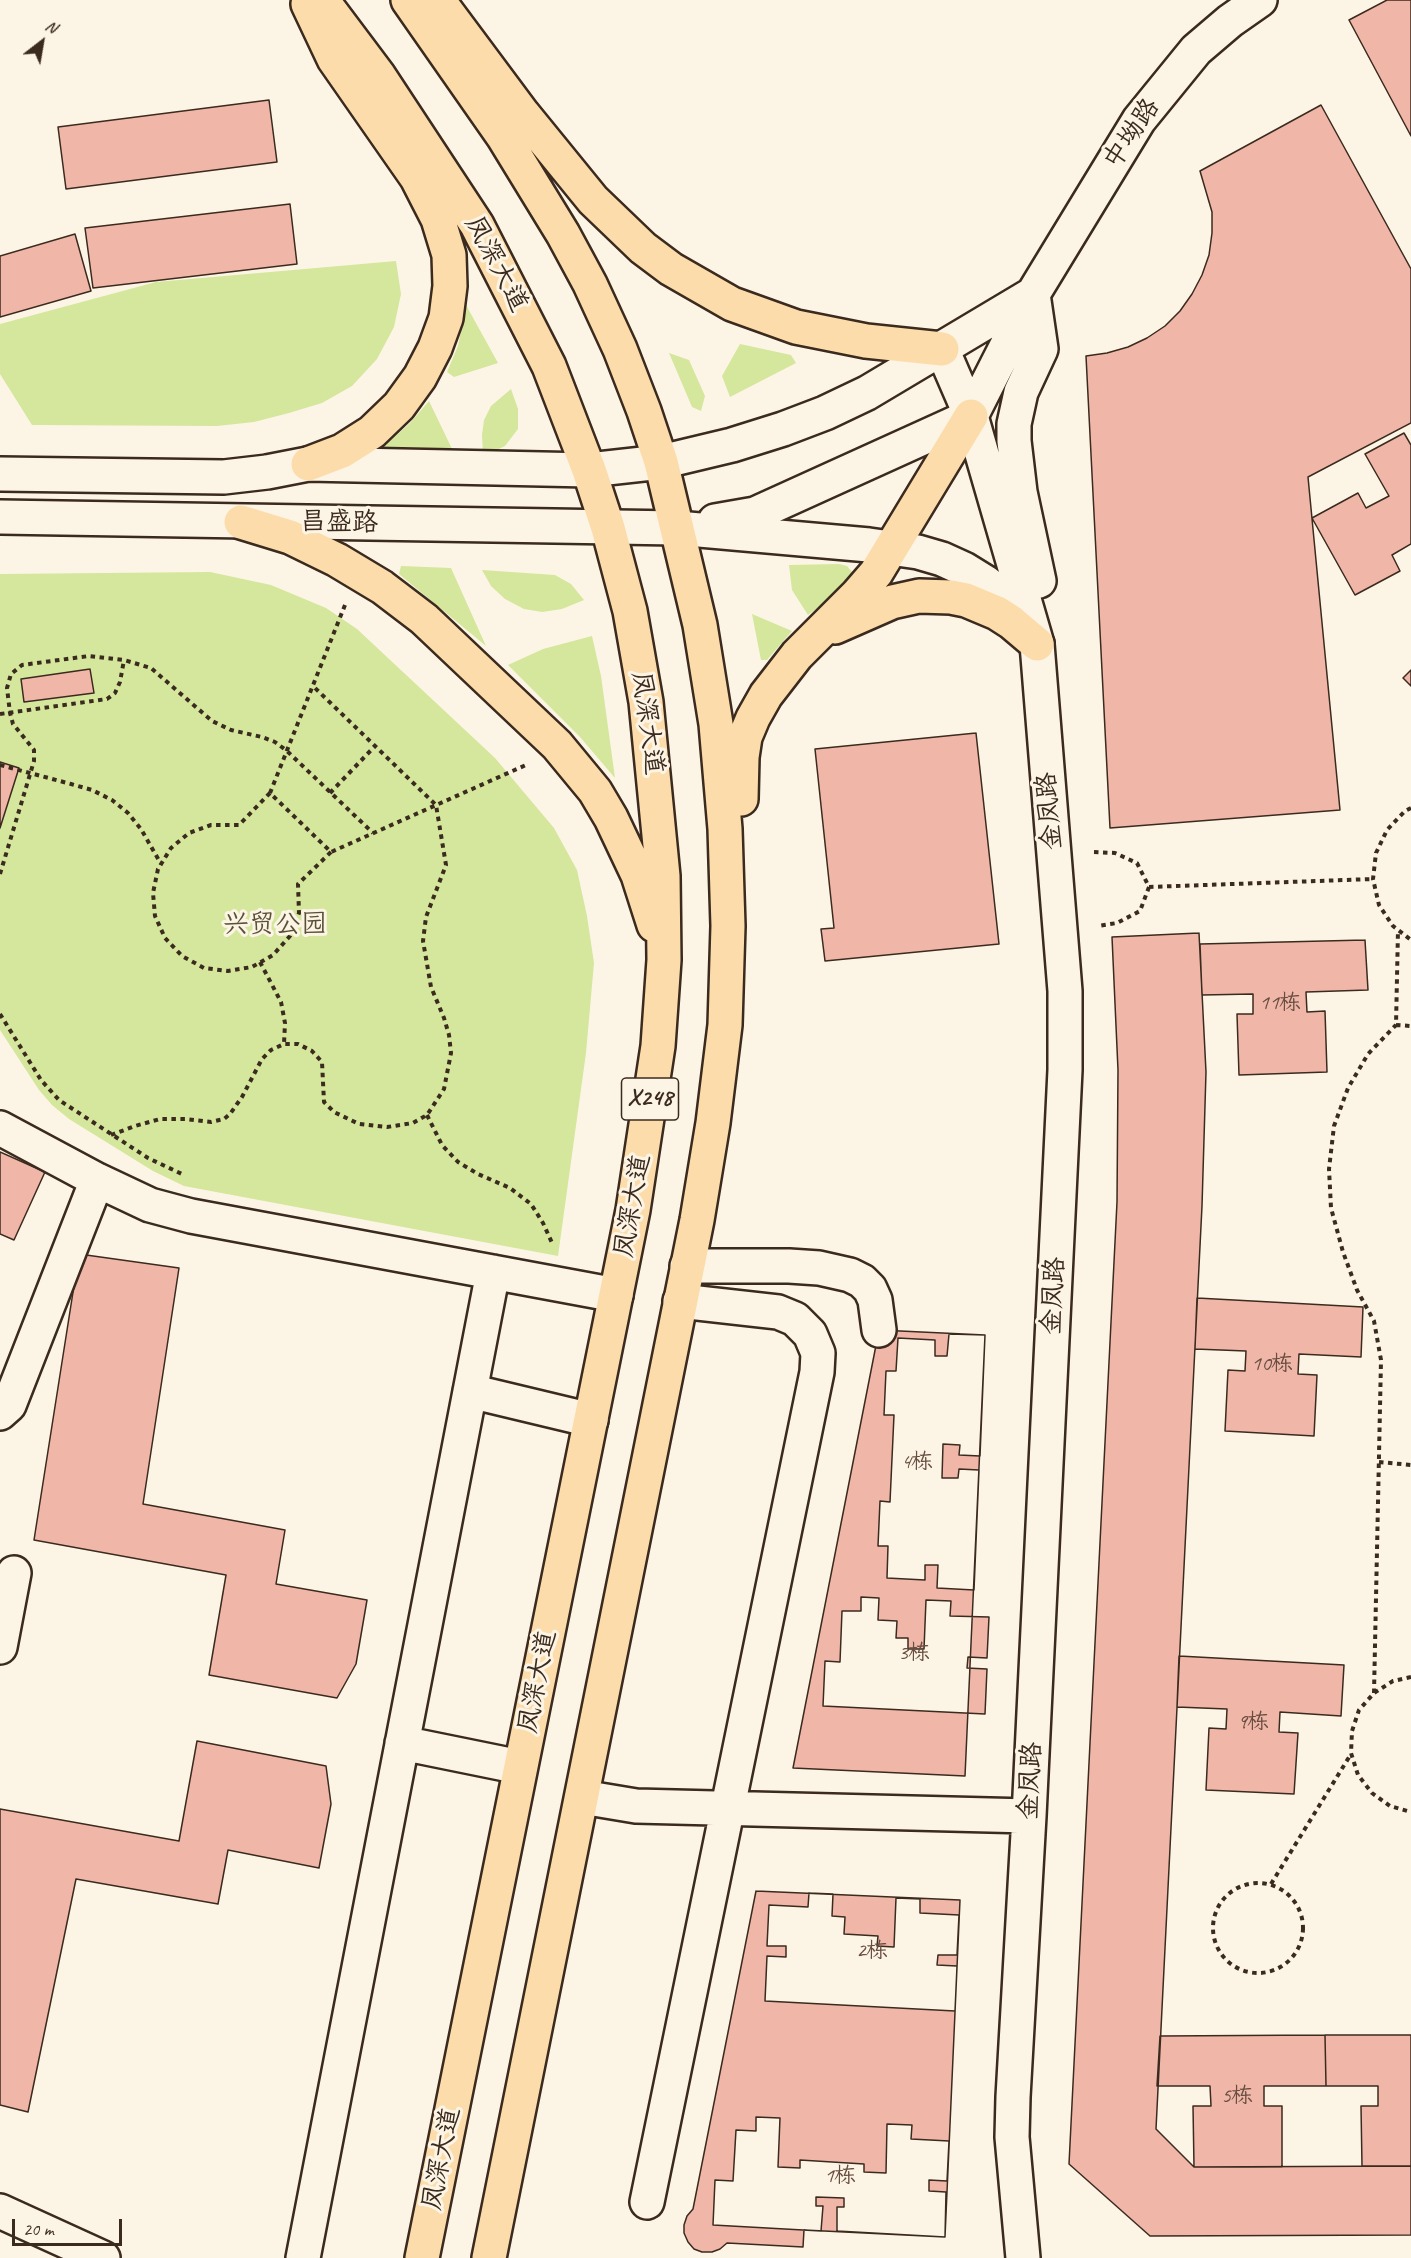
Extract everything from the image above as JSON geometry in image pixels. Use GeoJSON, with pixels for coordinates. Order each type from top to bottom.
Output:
{"type":"FeatureCollection","features":[{"type":"Feature","properties":{"kind":"main road"},"geometry":{"type":"LineString","coordinates":[[306,0],[334,59],[417,178],[438,219],[448,255],[450,286],[446,318],[435,348],[420,377],[399,406],[372,432],[342,451],[308,464]]}},
{"type":"Feature","properties":{"kind":"main road","name":"凤深大道"},"geometry":{"type":"LineString","coordinates":[[322,0],[380,76],[477,225],[549,366],[589,470],[608,528],[630,611],[646,702],[663,876],[664,960],[658,1046],[648,1119],[616,1295],[422,2258]]}},
{"type":"Feature","properties":{"kind":"main road","name":"X248"},"geometry":{"type":"LineString","coordinates":[[408,0],[503,136],[563,234],[620,349],[661,462],[700,625],[716,724],[725,828],[728,926],[725,1025],[716,1101],[680,1302],[489,2258]]}},
{"type":"Feature","properties":{"kind":"main road"},"geometry":{"type":"LineString","coordinates":[[438,0],[523,114],[592,200],[643,248],[671,269],[732,304],[796,327],[866,341],[942,349]]}},
{"type":"Feature","properties":{"kind":"main road"},"geometry":{"type":"LineString","coordinates":[[728,926],[742,798],[742,758],[745,737],[753,718],[766,695],[797,655],[867,584],[971,416]]}},
{"type":"Feature","properties":{"kind":"main road"},"geometry":{"type":"LineString","coordinates":[[242,522],[290,537],[337,560],[381,587],[424,619],[557,745],[595,791],[626,848],[648,903],[664,960]]}},
{"type":"Feature","properties":{"kind":"main road"},"geometry":{"type":"LineString","coordinates":[[815,637],[866,612],[892,603],[919,596],[935,596],[966,600],[997,613],[1037,644]]}},
{"type":"Feature","properties":{"kind":"street","name":"中坳路"},"geometry":{"type":"LineString","coordinates":[[971,416],[1033,294],[1139,120],[1196,50],[1230,21],[1260,0]]}},
{"type":"Feature","properties":{"kind":"street"},"geometry":{"type":"LineString","coordinates":[[0,474],[224,477],[308,464],[589,470],[661,462],[740,442],[825,413],[867,393],[1033,294],[1041,349],[1021,392],[1014,424],[1014,441],[1020,492],[1047,616],[1037,644]]}},
{"type":"Feature","properties":{"kind":"street","name":"金凤路"},"geometry":{"type":"LineString","coordinates":[[942,349],[971,416],[1037,644],[1065,991],[1065,1070],[1012,2137],[1023,2258]]}},
{"type":"Feature","properties":{"kind":"street"},"geometry":{"type":"LineString","coordinates":[[677,528],[755,514],[971,416]]}},
{"type":"Feature","properties":{"kind":"street","name":"昌盛路"},"geometry":{"type":"LineString","coordinates":[[0,517],[677,528]]}},
{"type":"Feature","properties":{"kind":"street"},"geometry":{"type":"LineString","coordinates":[[677,528],[891,548],[942,559],[985,582],[1005,598],[1037,644]]}},
{"type":"Feature","properties":{"kind":"street"},"geometry":{"type":"LineString","coordinates":[[5,1126],[97,1180],[150,1205],[191,1216],[616,1295]]}},
{"type":"Feature","properties":{"kind":"street"},"geometry":{"type":"LineString","coordinates":[[0,1413],[9,1405],[97,1180]]}},
{"type":"Feature","properties":{"kind":"street"},"geometry":{"type":"LineString","coordinates":[[687,1266],[789,1266],[819,1268],[850,1275],[862,1281],[870,1289],[875,1300],[879,1330]]}},
{"type":"Feature","properties":{"kind":"street"},"geometry":{"type":"LineString","coordinates":[[303,2258],[493,1272]]}},
{"type":"Feature","properties":{"kind":"street"},"geometry":{"type":"LineString","coordinates":[[647,2202],[814,1384],[818,1353],[810,1334],[795,1319],[778,1312],[680,1302]]}},
{"type":"Feature","properties":{"kind":"street"},"geometry":{"type":"LineString","coordinates":[[470,1391],[591,1420]]}},
{"type":"Feature","properties":{"kind":"street"},"geometry":{"type":"LineString","coordinates":[[0,1647],[14,1573]]}},
{"type":"Feature","properties":{"kind":"street"},"geometry":{"type":"LineString","coordinates":[[402,1743],[520,1767]]}},
{"type":"Feature","properties":{"kind":"street"},"geometry":{"type":"LineString","coordinates":[[582,1797],[636,1806],[1029,1816]]}},
{"type":"Feature","properties":{"kind":"street"},"geometry":{"type":"LineString","coordinates":[[0,2211],[103,2258]]}},
{"type":"Feature","properties":{"kind":"path"},"geometry":{"type":"LineString","coordinates":[[345,604],[270,793],[239,825],[211,825],[189,833],[171,848],[158,869],[153,893],[155,916],[165,938],[182,956],[204,968],[228,971],[252,967],[273,955],[290,936],[299,913],[298,884],[331,852],[526,765]]}},
{"type":"Feature","properties":{"kind":"path"},"geometry":{"type":"LineString","coordinates":[[0,874],[30,774],[34,750],[13,724],[7,694],[8,681],[11,674],[22,665],[89,656],[124,660],[151,668],[185,700],[212,721],[231,730],[262,737],[287,750],[373,833]]}},
{"type":"Feature","properties":{"kind":"path"},"geometry":{"type":"LineString","coordinates":[[0,714],[107,699],[115,693],[120,682],[124,660]]}},
{"type":"Feature","properties":{"kind":"path"},"geometry":{"type":"LineString","coordinates":[[111,1135],[160,1119],[211,1122],[224,1119],[242,1097],[262,1059],[271,1050],[284,1044],[298,1044],[312,1051],[322,1062],[324,1102],[334,1112],[359,1124],[387,1127],[413,1123],[427,1115],[444,1089],[451,1053],[444,1018],[431,987],[423,941],[426,917],[446,865],[436,805],[313,686]]}},
{"type":"Feature","properties":{"kind":"path"},"geometry":{"type":"LineString","coordinates":[[330,793],[375,746]]}},
{"type":"Feature","properties":{"kind":"path"},"geometry":{"type":"LineString","coordinates":[[0,765],[92,790],[112,800],[128,813],[141,829],[161,864]]}},
{"type":"Feature","properties":{"kind":"path"},"geometry":{"type":"LineString","coordinates":[[270,793],[331,852]]}},
{"type":"Feature","properties":{"kind":"path"},"geometry":{"type":"LineString","coordinates":[[1411,808],[1405,811],[1387,830],[1376,853],[1374,879],[1379,904],[1393,926],[1411,940]]}},
{"type":"Feature","properties":{"kind":"path"},"geometry":{"type":"LineString","coordinates":[[1094,852],[1114,853],[1137,863],[1149,887],[1140,911],[1117,923],[1098,926]]}},
{"type":"Feature","properties":{"kind":"path"},"geometry":{"type":"LineString","coordinates":[[1149,887],[1374,879]]}},
{"type":"Feature","properties":{"kind":"path"},"geometry":{"type":"LineString","coordinates":[[1374,1693],[1381,1360],[1374,1321],[1357,1290],[1330,1208],[1329,1169],[1334,1126],[1348,1088],[1368,1054],[1396,1025],[1398,930]]}},
{"type":"Feature","properties":{"kind":"path"},"geometry":{"type":"LineString","coordinates":[[260,962],[281,1002],[285,1023],[284,1044]]}},
{"type":"Feature","properties":{"kind":"path"},"geometry":{"type":"LineString","coordinates":[[0,1014],[41,1080],[59,1100],[148,1158],[173,1171],[189,1176]]}},
{"type":"Feature","properties":{"kind":"path"},"geometry":{"type":"LineString","coordinates":[[1396,1025],[1411,1026]]}},
{"type":"Feature","properties":{"kind":"path"},"geometry":{"type":"LineString","coordinates":[[427,1115],[442,1145],[458,1162],[510,1188],[531,1204],[553,1245]]}},
{"type":"Feature","properties":{"kind":"path"},"geometry":{"type":"LineString","coordinates":[[542,1243],[561,1247]]}},
{"type":"Feature","properties":{"kind":"path"},"geometry":{"type":"LineString","coordinates":[[1379,1462],[1411,1465]]}},
{"type":"Feature","properties":{"kind":"path"},"geometry":{"type":"LineString","coordinates":[[1411,1677],[1393,1681],[1374,1693],[1359,1710],[1352,1731],[1351,1754],[1358,1775],[1372,1793],[1390,1806],[1411,1812]]}},
{"type":"Feature","properties":{"kind":"path"},"geometry":{"type":"LineString","coordinates":[[1271,1884],[1351,1754]]}},
{"type":"Feature","properties":{"kind":"path"},"geometry":{"type":"LineString","coordinates":[[1256,1882],[1271,1884],[1285,1891],[1295,1901],[1302,1915],[1304,1930],[1301,1945],[1293,1958],[1268,1973],[1252,1973],[1238,1969],[1225,1960],[1216,1947],[1212,1933],[1213,1918],[1219,1904],[1241,1885],[1256,1882]]}},
{"type":"Feature","properties":{"kind":"green space"},"geometry":{"type":"Polygon","coordinates":[[[396,261],[401,294],[394,327],[377,359],[352,386],[322,403],[289,413],[254,422],[217,426],[32,425],[0,374],[0,324],[156,282],[396,261]]]}},
{"type":"Feature","properties":{"kind":"green space"},"geometry":{"type":"Polygon","coordinates":[[[466,305],[498,363],[454,377],[447,372],[458,346],[466,305]]]}},
{"type":"Feature","properties":{"kind":"green space"},"geometry":{"type":"Polygon","coordinates":[[[740,344],[791,355],[796,363],[730,397],[722,376],[740,344]]]}},
{"type":"Feature","properties":{"kind":"green space"},"geometry":{"type":"Polygon","coordinates":[[[669,353],[689,360],[705,396],[701,411],[692,407],[669,353]]]}},
{"type":"Feature","properties":{"kind":"green space"},"geometry":{"type":"Polygon","coordinates":[[[511,389],[518,409],[518,429],[505,446],[483,454],[484,420],[491,406],[511,389]]]}},
{"type":"Feature","properties":{"kind":"green space"},"geometry":{"type":"Polygon","coordinates":[[[429,401],[454,453],[380,450],[410,423],[429,401]]]}},
{"type":"Feature","properties":{"kind":"green space"},"geometry":{"type":"Polygon","coordinates":[[[839,564],[847,566],[852,572],[849,587],[808,615],[792,590],[789,565],[839,564]]]}},
{"type":"Feature","properties":{"kind":"green space"},"geometry":{"type":"Polygon","coordinates":[[[401,566],[451,568],[486,646],[399,574],[401,566]]]}},
{"type":"Feature","properties":{"kind":"green space"},"geometry":{"type":"Polygon","coordinates":[[[482,570],[555,575],[571,584],[584,600],[562,609],[542,612],[524,609],[505,599],[491,586],[482,570]]]}},
{"type":"Feature","properties":{"kind":"green space","name":"兴贸公园"},"geometry":{"type":"Polygon","coordinates":[[[210,572],[271,585],[326,608],[357,629],[495,758],[554,828],[577,870],[594,963],[586,1053],[558,1256],[184,1186],[153,1171],[69,1119],[52,1105],[39,1090],[0,1030],[0,828],[19,768],[0,762],[0,574],[210,572]]]}},
{"type":"Feature","properties":{"kind":"green space"},"geometry":{"type":"Polygon","coordinates":[[[752,614],[792,631],[767,660],[761,660],[752,614]]]}},
{"type":"Feature","properties":{"kind":"green space"},"geometry":{"type":"Polygon","coordinates":[[[592,636],[601,676],[615,778],[580,737],[508,665],[543,649],[592,636]]]}},
{"type":"Feature","properties":{"kind":"building"},"geometry":{"type":"Polygon","coordinates":[[[1387,0],[1411,0],[1411,136],[1349,20],[1387,0]]]}},
{"type":"Feature","properties":{"kind":"building"},"geometry":{"type":"Polygon","coordinates":[[[269,100],[277,162],[66,189],[58,127],[269,100]]]}},
{"type":"Feature","properties":{"kind":"building"},"geometry":{"type":"Polygon","coordinates":[[[1321,105],[1411,269],[1411,423],[1308,477],[1340,810],[1110,828],[1086,356],[1128,347],[1147,338],[1165,326],[1192,294],[1209,255],[1212,233],[1212,212],[1200,171],[1321,105]]]}},
{"type":"Feature","properties":{"kind":"building"},"geometry":{"type":"Polygon","coordinates":[[[290,204],[297,264],[93,288],[85,228],[290,204]]]}},
{"type":"Feature","properties":{"kind":"building"},"geometry":{"type":"Polygon","coordinates":[[[75,234],[91,291],[0,317],[0,256],[75,234]]]}},
{"type":"Feature","properties":{"kind":"building"},"geometry":{"type":"Polygon","coordinates":[[[1404,433],[1411,445],[1411,544],[1392,555],[1400,571],[1355,595],[1312,518],[1358,493],[1366,508],[1389,496],[1365,454],[1404,433]]]}},
{"type":"Feature","properties":{"kind":"building"},"geometry":{"type":"Polygon","coordinates":[[[90,669],[94,693],[24,702],[21,679],[90,669]]]}},
{"type":"Feature","properties":{"kind":"building"},"geometry":{"type":"Polygon","coordinates":[[[1411,670],[1411,686],[1403,678],[1411,670]]]}},
{"type":"Feature","properties":{"kind":"building"},"geometry":{"type":"Polygon","coordinates":[[[976,733],[999,944],[825,961],[821,929],[834,928],[815,749],[976,733]]]}},
{"type":"Feature","properties":{"kind":"building"},"geometry":{"type":"Polygon","coordinates":[[[0,762],[19,768],[0,828],[0,762]]]}},
{"type":"Feature","properties":{"kind":"building"},"geometry":{"type":"Polygon","coordinates":[[[1199,933],[1206,1072],[1202,1206],[1156,2129],[1194,2167],[1411,2166],[1411,2235],[1150,2236],[1069,2164],[1117,1202],[1118,1070],[1112,937],[1199,933]]]}},
{"type":"Feature","properties":{"kind":"building"},"geometry":{"type":"Polygon","coordinates":[[[1365,940],[1368,990],[1306,992],[1307,1012],[1325,1011],[1327,1072],[1239,1075],[1237,1014],[1253,1014],[1253,994],[1202,995],[1200,944],[1365,940]]]}},
{"type":"Feature","properties":{"kind":"building"},"geometry":{"type":"Polygon","coordinates":[[[0,1152],[45,1172],[14,1240],[0,1234],[0,1152]]]}},
{"type":"Feature","properties":{"kind":"building"},"geometry":{"type":"Polygon","coordinates":[[[79,1254],[179,1268],[143,1504],[285,1530],[276,1584],[367,1600],[356,1664],[337,1698],[209,1675],[226,1575],[34,1540],[79,1254]]]}},
{"type":"Feature","properties":{"kind":"building"},"geometry":{"type":"Polygon","coordinates":[[[1197,1298],[1363,1307],[1361,1357],[1299,1354],[1298,1374],[1317,1375],[1314,1436],[1225,1431],[1228,1370],[1245,1371],[1246,1351],[1195,1349],[1197,1298]]]}},
{"type":"Feature","properties":{"kind":"building"},"geometry":{"type":"Polygon","coordinates":[[[879,1330],[985,1335],[965,1776],[793,1768],[879,1330]]]}},
{"type":"Feature","properties":{"kind":"building"},"geometry":{"type":"Polygon","coordinates":[[[949,1334],[985,1335],[980,1456],[959,1455],[960,1445],[943,1444],[942,1478],[958,1478],[959,1469],[979,1470],[974,1590],[937,1588],[938,1565],[925,1565],[925,1580],[887,1578],[888,1546],[878,1546],[880,1501],[890,1502],[894,1415],[884,1415],[886,1371],[896,1371],[898,1338],[935,1340],[935,1356],[947,1356],[949,1334]]]}},
{"type":"Feature","properties":{"kind":"building"},"geometry":{"type":"Polygon","coordinates":[[[861,1597],[879,1598],[878,1620],[897,1621],[896,1638],[908,1638],[908,1649],[924,1649],[926,1600],[951,1601],[950,1616],[989,1617],[987,1658],[968,1657],[967,1668],[987,1669],[985,1714],[823,1706],[825,1661],[840,1662],[842,1611],[861,1611],[861,1597]]]}},
{"type":"Feature","properties":{"kind":"building"},"geometry":{"type":"Polygon","coordinates":[[[1179,1656],[1344,1665],[1341,1716],[1280,1712],[1279,1732],[1298,1733],[1294,1794],[1206,1790],[1209,1728],[1226,1729],[1227,1709],[1177,1707],[1179,1656]]]}},
{"type":"Feature","properties":{"kind":"building"},"geometry":{"type":"Polygon","coordinates":[[[197,1741],[326,1766],[331,1804],[319,1868],[228,1850],[218,1904],[76,1879],[28,2112],[0,2105],[0,1809],[179,1841],[197,1741]]]}},
{"type":"Feature","properties":{"kind":"building"},"geometry":{"type":"Polygon","coordinates":[[[756,1891],[960,1900],[945,2237],[804,2230],[803,2247],[727,2243],[712,2252],[694,2249],[688,2242],[684,2233],[684,2225],[693,2209],[756,1891]]]}},
{"type":"Feature","properties":{"kind":"building"},"geometry":{"type":"Polygon","coordinates":[[[809,1893],[833,1894],[832,1916],[845,1917],[844,1934],[878,1936],[877,1946],[894,1947],[896,1898],[920,1899],[920,1913],[959,1915],[957,1955],[938,1955],[937,1965],[957,1966],[955,2011],[765,2001],[767,1956],[786,1957],[786,1946],[767,1946],[769,1905],[808,1907],[809,1893]]]}},
{"type":"Feature","properties":{"kind":"building"},"geometry":{"type":"Polygon","coordinates":[[[1325,2035],[1326,2086],[1264,2086],[1264,2106],[1282,2106],[1282,2167],[1194,2167],[1193,2106],[1211,2106],[1210,2086],[1157,2086],[1160,2036],[1325,2035]]]}},
{"type":"Feature","properties":{"kind":"building"},"geometry":{"type":"Polygon","coordinates":[[[1325,2035],[1411,2035],[1411,2166],[1362,2166],[1361,2106],[1378,2106],[1378,2086],[1326,2086],[1325,2035]]]}},
{"type":"Feature","properties":{"kind":"building"},"geometry":{"type":"Polygon","coordinates":[[[756,2117],[780,2118],[778,2167],[800,2168],[800,2160],[864,2164],[864,2172],[886,2173],[887,2124],[912,2125],[911,2139],[949,2141],[947,2181],[929,2180],[929,2191],[946,2192],[945,2237],[837,2231],[837,2207],[844,2207],[844,2198],[816,2197],[816,2206],[823,2206],[821,2231],[713,2225],[715,2180],[733,2181],[736,2130],[756,2131],[756,2117]]]}}]}
